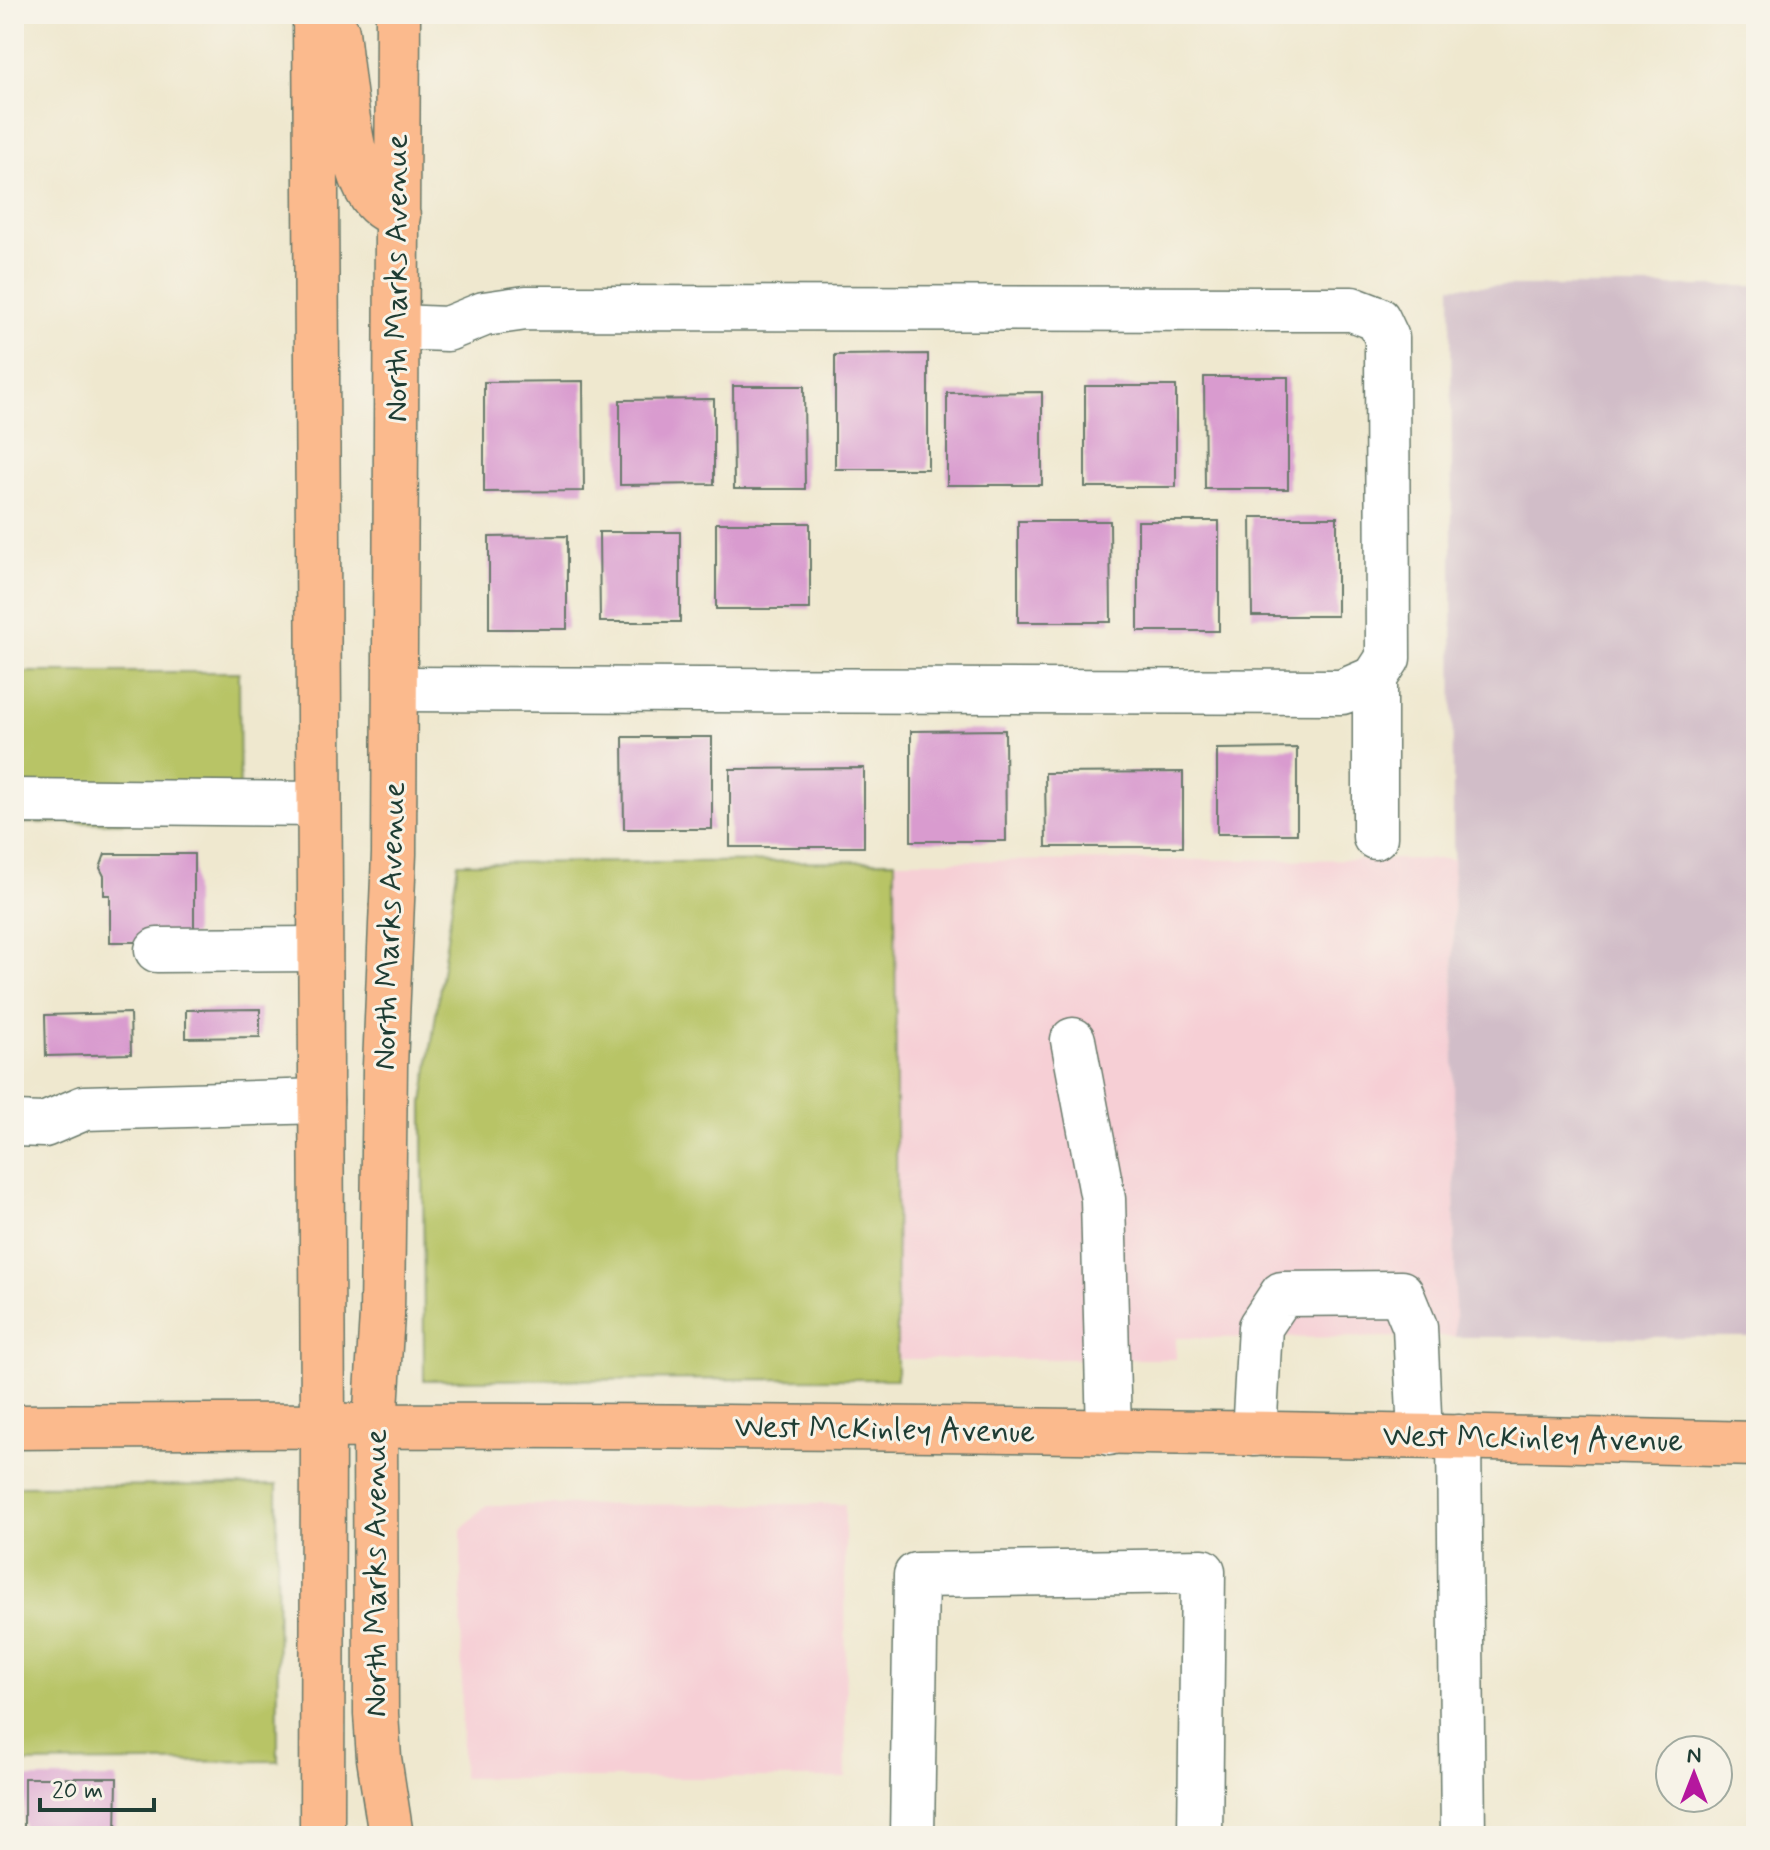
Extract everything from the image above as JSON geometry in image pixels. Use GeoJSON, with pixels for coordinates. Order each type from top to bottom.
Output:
{"type":"FeatureCollection","features":[{"type":"Feature","properties":{"kind":"main road","name":"North Marks Avenue"},"geometry":{"type":"LineString","coordinates":[[315,14],[323,1424],[322,1836]]}},
{"type":"Feature","properties":{"kind":"main road"},"geometry":{"type":"LineString","coordinates":[[335,14],[361,176],[380,208],[398,216]]}},
{"type":"Feature","properties":{"kind":"main road","name":"North Marks Avenue"},"geometry":{"type":"LineString","coordinates":[[391,1836],[376,1714],[375,1424],[382,1315],[385,1066],[394,854],[398,14]]}},
{"type":"Feature","properties":{"kind":"main road","name":"West McKinley Avenue"},"geometry":{"type":"LineString","coordinates":[[14,1427],[375,1424],[1439,1436],[1756,1444]]}},
{"type":"Feature","properties":{"kind":"street"},"geometry":{"type":"LineString","coordinates":[[397,327],[447,329],[484,314],[526,308],[1352,309],[1378,319],[1387,338],[1388,658],[1375,678],[1375,837]]}},
{"type":"Feature","properties":{"kind":"street"},"geometry":{"type":"LineString","coordinates":[[395,689],[1342,692],[1375,678]]}},
{"type":"Feature","properties":{"kind":"street"},"geometry":{"type":"LineString","coordinates":[[14,801],[318,804]]}},
{"type":"Feature","properties":{"kind":"street"},"geometry":{"type":"LineString","coordinates":[[157,950],[320,949]]}},
{"type":"Feature","properties":{"kind":"street"},"geometry":{"type":"LineString","coordinates":[[1073,1040],[1103,1199],[1109,1433]]}},
{"type":"Feature","properties":{"kind":"street"},"geometry":{"type":"LineString","coordinates":[[14,1124],[44,1125],[84,1108],[321,1101]]}},
{"type":"Feature","properties":{"kind":"street"},"geometry":{"type":"LineString","coordinates":[[1254,1434],[1260,1327],[1282,1294],[1401,1293],[1415,1327],[1460,1535],[1463,1836]]}},
{"type":"Feature","properties":{"kind":"street"},"geometry":{"type":"LineString","coordinates":[[912,1836],[916,1575],[1203,1571],[1200,1836]]}},
{"type":"Feature","properties":{"kind":"shaded area"},"geometry":{"type":"Polygon","coordinates":[[[1451,286],[1756,286],[1756,1337],[1455,1337],[1451,286]]]}},
{"type":"Feature","properties":{"kind":"shaded area"},"geometry":{"type":"Polygon","coordinates":[[[1453,859],[1455,1337],[1176,1338],[1176,1359],[897,1359],[895,861],[1453,859]]]}},
{"type":"Feature","properties":{"kind":"shaded area"},"geometry":{"type":"Polygon","coordinates":[[[845,1504],[846,1778],[462,1778],[461,1530],[486,1505],[845,1504]]]}},
{"type":"Feature","properties":{"kind":"green space"},"geometry":{"type":"Polygon","coordinates":[[[16,672],[239,672],[240,822],[16,823],[16,672]]]}},
{"type":"Feature","properties":{"kind":"green space"},"geometry":{"type":"Polygon","coordinates":[[[895,861],[897,1379],[424,1380],[423,1103],[458,863],[895,861]]]}},
{"type":"Feature","properties":{"kind":"green space"},"geometry":{"type":"Polygon","coordinates":[[[277,1485],[278,1761],[14,1763],[14,1486],[277,1485]]]}},
{"type":"Feature","properties":{"kind":"building"},"geometry":{"type":"Polygon","coordinates":[[[928,354],[928,469],[835,469],[835,355],[928,354]]]}},
{"type":"Feature","properties":{"kind":"building"},"geometry":{"type":"Polygon","coordinates":[[[1204,377],[1288,377],[1288,489],[1205,489],[1204,377]]]}},
{"type":"Feature","properties":{"kind":"building"},"geometry":{"type":"Polygon","coordinates":[[[583,381],[584,491],[484,492],[484,382],[583,381]]]}},
{"type":"Feature","properties":{"kind":"building"},"geometry":{"type":"Polygon","coordinates":[[[733,386],[804,386],[805,489],[734,489],[733,386]]]}},
{"type":"Feature","properties":{"kind":"building"},"geometry":{"type":"Polygon","coordinates":[[[1085,386],[1176,386],[1176,487],[1085,487],[1085,386]]]}},
{"type":"Feature","properties":{"kind":"building"},"geometry":{"type":"Polygon","coordinates":[[[1042,392],[1042,485],[947,485],[947,393],[1042,392]]]}},
{"type":"Feature","properties":{"kind":"building"},"geometry":{"type":"Polygon","coordinates":[[[714,399],[714,484],[620,485],[620,400],[714,399]]]}},
{"type":"Feature","properties":{"kind":"building"},"geometry":{"type":"Polygon","coordinates":[[[1251,517],[1337,517],[1337,616],[1252,616],[1251,517]]]}},
{"type":"Feature","properties":{"kind":"building"},"geometry":{"type":"Polygon","coordinates":[[[1018,521],[1110,521],[1111,622],[1018,622],[1018,521]]]}},
{"type":"Feature","properties":{"kind":"building"},"geometry":{"type":"Polygon","coordinates":[[[1138,521],[1219,521],[1219,631],[1138,631],[1138,521]]]}},
{"type":"Feature","properties":{"kind":"building"},"geometry":{"type":"Polygon","coordinates":[[[716,523],[810,523],[810,609],[716,609],[716,523]]]}},
{"type":"Feature","properties":{"kind":"building"},"geometry":{"type":"Polygon","coordinates":[[[599,532],[680,532],[680,622],[600,622],[599,532]]]}},
{"type":"Feature","properties":{"kind":"building"},"geometry":{"type":"Polygon","coordinates":[[[567,536],[567,629],[489,629],[489,537],[567,536]]]}},
{"type":"Feature","properties":{"kind":"building"},"geometry":{"type":"Polygon","coordinates":[[[1005,730],[1006,841],[911,841],[911,731],[1005,730]]]}},
{"type":"Feature","properties":{"kind":"building"},"geometry":{"type":"Polygon","coordinates":[[[623,737],[712,737],[712,829],[624,829],[623,737]]]}},
{"type":"Feature","properties":{"kind":"building"},"geometry":{"type":"Polygon","coordinates":[[[1297,748],[1297,834],[1217,834],[1217,749],[1297,748]]]}},
{"type":"Feature","properties":{"kind":"building"},"geometry":{"type":"Polygon","coordinates":[[[864,768],[864,847],[730,847],[730,769],[864,768]]]}},
{"type":"Feature","properties":{"kind":"building"},"geometry":{"type":"Polygon","coordinates":[[[1183,772],[1183,847],[1046,847],[1045,773],[1183,772]]]}},
{"type":"Feature","properties":{"kind":"building"},"geometry":{"type":"Polygon","coordinates":[[[105,854],[194,854],[194,935],[156,942],[110,942],[110,895],[104,895],[104,876],[100,868],[105,854]]]}},
{"type":"Feature","properties":{"kind":"building"},"geometry":{"type":"Polygon","coordinates":[[[14,971],[20,971],[19,1086],[14,1086],[14,971]]]}},
{"type":"Feature","properties":{"kind":"building"},"geometry":{"type":"Polygon","coordinates":[[[260,1009],[260,1037],[186,1038],[186,1010],[260,1009]]]}},
{"type":"Feature","properties":{"kind":"building"},"geometry":{"type":"Polygon","coordinates":[[[130,1013],[131,1054],[46,1056],[45,1015],[130,1013]]]}},
{"type":"Feature","properties":{"kind":"building"},"geometry":{"type":"Polygon","coordinates":[[[24,1778],[117,1778],[116,1836],[24,1836],[24,1778]]]}}]}
